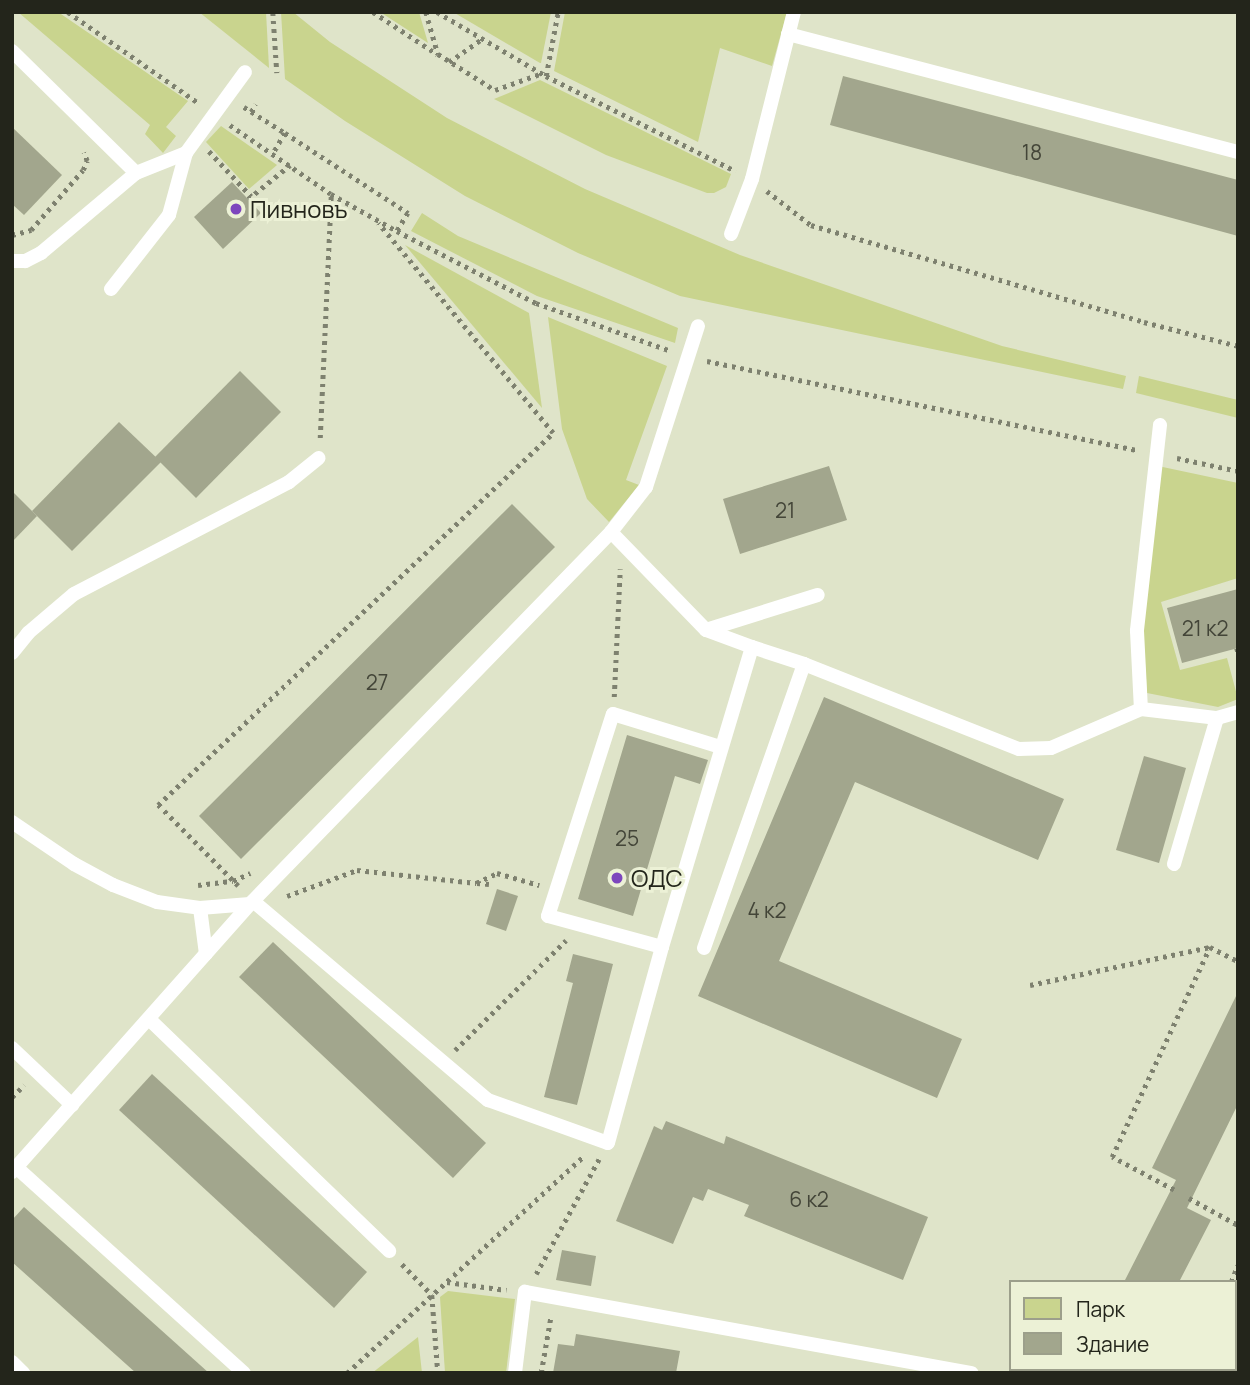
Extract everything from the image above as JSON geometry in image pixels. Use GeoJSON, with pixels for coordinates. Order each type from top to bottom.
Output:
{"type":"FeatureCollection","features":[{"type":"Feature","properties":{"kind":"lane"},"geometry":{"type":"LineString","coordinates":[[731,234],[752,179],[794,12]]}},
{"type":"Feature","properties":{"kind":"lane"},"geometry":{"type":"LineString","coordinates":[[788,34],[1238,152]]}},
{"type":"Feature","properties":{"kind":"lane"},"geometry":{"type":"LineString","coordinates":[[12,51],[136,173]]}},
{"type":"Feature","properties":{"kind":"lane"},"geometry":{"type":"LineString","coordinates":[[111,289],[169,215],[186,153],[245,72]]}},
{"type":"Feature","properties":{"kind":"lane"},"geometry":{"type":"LineString","coordinates":[[12,261],[25,261],[41,253],[136,173],[186,153]]}},
{"type":"Feature","properties":{"kind":"lane"},"geometry":{"type":"LineString","coordinates":[[244,1373],[14,1169],[206,954],[611,533],[646,487],[698,326]]}},
{"type":"Feature","properties":{"kind":"lane"},"geometry":{"type":"LineString","coordinates":[[1141,709],[1137,631],[1160,425]]}},
{"type":"Feature","properties":{"kind":"lane"},"geometry":{"type":"LineString","coordinates":[[12,653],[28,633],[74,594],[289,482],[318,458]]}},
{"type":"Feature","properties":{"kind":"lane"},"geometry":{"type":"LineString","coordinates":[[611,533],[706,631],[804,664],[1019,749],[1051,748],[1141,709],[1217,718],[1238,712]]}},
{"type":"Feature","properties":{"kind":"lane"},"geometry":{"type":"LineString","coordinates":[[706,631],[818,595]]}},
{"type":"Feature","properties":{"kind":"lane"},"geometry":{"type":"LineString","coordinates":[[12,822],[74,864],[113,885],[157,902],[200,908],[254,904],[488,1100],[604,1142],[752,647]]}},
{"type":"Feature","properties":{"kind":"lane"},"geometry":{"type":"LineString","coordinates":[[704,948],[804,664]]}},
{"type":"Feature","properties":{"kind":"lane"},"geometry":{"type":"LineString","coordinates":[[662,947],[548,916],[613,714],[720,747]]}},
{"type":"Feature","properties":{"kind":"lane"},"geometry":{"type":"LineString","coordinates":[[1174,864],[1217,718]]}},
{"type":"Feature","properties":{"kind":"lane"},"geometry":{"type":"LineString","coordinates":[[200,908],[206,954]]}},
{"type":"Feature","properties":{"kind":"lane"},"geometry":{"type":"LineString","coordinates":[[149,1019],[389,1251]]}},
{"type":"Feature","properties":{"kind":"lane"},"geometry":{"type":"LineString","coordinates":[[12,1048],[72,1105]]}},
{"type":"Feature","properties":{"kind":"lane"},"geometry":{"type":"LineString","coordinates":[[515,1373],[526,1292],[972,1373]]}},
{"type":"Feature","properties":{"kind":"lane"},"geometry":{"type":"LineString","coordinates":[[12,1362],[23,1373]]}},
{"type":"Feature","properties":{"kind":"path"},"geometry":{"type":"LineString","coordinates":[[68,12],[331,194],[536,303],[689,357],[1238,471]]}},
{"type":"Feature","properties":{"kind":"path"},"geometry":{"type":"LineString","coordinates":[[273,12],[277,73]]}},
{"type":"Feature","properties":{"kind":"path"},"geometry":{"type":"LineString","coordinates":[[373,12],[495,90],[544,75]]}},
{"type":"Feature","properties":{"kind":"path"},"geometry":{"type":"LineString","coordinates":[[426,12],[438,54]]}},
{"type":"Feature","properties":{"kind":"path"},"geometry":{"type":"LineString","coordinates":[[437,12],[544,75],[752,179],[811,225],[1144,322],[1238,346]]}},
{"type":"Feature","properties":{"kind":"path"},"geometry":{"type":"LineString","coordinates":[[544,75],[558,12]]}},
{"type":"Feature","properties":{"kind":"path"},"geometry":{"type":"LineString","coordinates":[[449,62],[482,39]]}},
{"type":"Feature","properties":{"kind":"path"},"geometry":{"type":"LineString","coordinates":[[256,104],[251,111],[408,214],[397,231]]}},
{"type":"Feature","properties":{"kind":"path"},"geometry":{"type":"LineString","coordinates":[[273,154],[285,133]]}},
{"type":"Feature","properties":{"kind":"path"},"geometry":{"type":"LineString","coordinates":[[198,139],[250,198],[290,165]]}},
{"type":"Feature","properties":{"kind":"path"},"geometry":{"type":"LineString","coordinates":[[12,235],[31,230],[83,170],[87,161],[81,146]]}},
{"type":"Feature","properties":{"kind":"path"},"geometry":{"type":"LineString","coordinates":[[318,458],[331,194]]}},
{"type":"Feature","properties":{"kind":"path"},"geometry":{"type":"LineString","coordinates":[[375,219],[553,433],[158,805],[254,904],[356,870],[489,884]]}},
{"type":"Feature","properties":{"kind":"path"},"geometry":{"type":"LineString","coordinates":[[613,714],[622,544]]}},
{"type":"Feature","properties":{"kind":"path"},"geometry":{"type":"LineString","coordinates":[[185,886],[233,881],[260,869]]}},
{"type":"Feature","properties":{"kind":"path"},"geometry":{"type":"LineString","coordinates":[[476,883],[497,873],[556,890]]}},
{"type":"Feature","properties":{"kind":"path"},"geometry":{"type":"LineString","coordinates":[[443,1062],[582,925]]}},
{"type":"Feature","properties":{"kind":"path"},"geometry":{"type":"LineString","coordinates":[[1030,985],[1210,947],[1238,961]]}},
{"type":"Feature","properties":{"kind":"path"},"geometry":{"type":"LineString","coordinates":[[1174,1190],[1112,1157],[1210,947]]}},
{"type":"Feature","properties":{"kind":"path"},"geometry":{"type":"LineString","coordinates":[[347,1373],[604,1142]]}},
{"type":"Feature","properties":{"kind":"path"},"geometry":{"type":"LineString","coordinates":[[447,1282],[526,1292],[604,1142]]}},
{"type":"Feature","properties":{"kind":"path"},"geometry":{"type":"LineString","coordinates":[[1189,1198],[1238,1225]]}},
{"type":"Feature","properties":{"kind":"path"},"geometry":{"type":"LineString","coordinates":[[389,1251],[432,1295],[438,1373]]}},
{"type":"Feature","properties":{"kind":"green space"},"geometry":{"type":"Polygon","coordinates":[[[18,12],[58,12],[188,101],[166,127],[176,136],[163,153],[145,134],[150,125],[18,12]]]}},
{"type":"Feature","properties":{"kind":"green space"},"geometry":{"type":"Polygon","coordinates":[[[199,12],[266,12],[269,68],[199,12]]]}},
{"type":"Feature","properties":{"kind":"green space"},"geometry":{"type":"Polygon","coordinates":[[[281,12],[293,12],[330,42],[447,118],[585,189],[740,255],[1002,346],[1126,376],[1123,389],[680,296],[578,253],[465,196],[345,121],[285,79],[281,12]]]}},
{"type":"Feature","properties":{"kind":"green space"},"geometry":{"type":"Polygon","coordinates":[[[380,12],[419,12],[428,43],[380,12]]]}},
{"type":"Feature","properties":{"kind":"green space"},"geometry":{"type":"Polygon","coordinates":[[[453,12],[551,12],[541,63],[540,63],[453,12]]]}},
{"type":"Feature","properties":{"kind":"green space"},"geometry":{"type":"Polygon","coordinates":[[[565,12],[787,12],[772,66],[720,48],[698,142],[554,71],[565,12]]]}},
{"type":"Feature","properties":{"kind":"green space"},"geometry":{"type":"Polygon","coordinates":[[[540,80],[731,174],[726,187],[714,193],[707,193],[606,155],[494,99],[540,80]]]}},
{"type":"Feature","properties":{"kind":"green space"},"geometry":{"type":"Polygon","coordinates":[[[221,126],[277,165],[249,189],[206,142],[221,126]]]}},
{"type":"Feature","properties":{"kind":"green space"},"geometry":{"type":"Polygon","coordinates":[[[422,213],[458,236],[678,328],[675,343],[537,296],[411,231],[422,213]]]}},
{"type":"Feature","properties":{"kind":"green space"},"geometry":{"type":"Polygon","coordinates":[[[405,245],[529,313],[542,408],[405,245]]]}},
{"type":"Feature","properties":{"kind":"green space"},"geometry":{"type":"Polygon","coordinates":[[[548,317],[667,366],[626,480],[639,485],[609,522],[587,499],[562,429],[548,317]]]}},
{"type":"Feature","properties":{"kind":"green space"},"geometry":{"type":"Polygon","coordinates":[[[1139,376],[1238,400],[1238,418],[1136,393],[1139,376]]]}},
{"type":"Feature","properties":{"kind":"green space"},"geometry":{"type":"Polygon","coordinates":[[[1158,466],[1238,483],[1238,578],[1161,602],[1180,670],[1227,658],[1238,699],[1218,707],[1147,693],[1143,633],[1158,466]]]}},
{"type":"Feature","properties":{"kind":"green space"},"geometry":{"type":"Polygon","coordinates":[[[448,1291],[515,1299],[506,1373],[445,1373],[440,1297],[448,1291]]]}},
{"type":"Feature","properties":{"kind":"green space"},"geometry":{"type":"Polygon","coordinates":[[[418,1337],[422,1373],[372,1373],[418,1337]]]}},
{"type":"Feature","properties":{"kind":"building"},"geometry":{"type":"Polygon","coordinates":[[[843,76],[1238,180],[1238,236],[830,125],[843,76]]]}},
{"type":"Feature","properties":{"kind":"building"},"geometry":{"type":"Polygon","coordinates":[[[12,127],[62,175],[24,215],[12,204],[12,127]]]}},
{"type":"Feature","properties":{"kind":"building"},"geometry":{"type":"Polygon","coordinates":[[[232,182],[261,213],[223,249],[194,217],[232,182]]]}},
{"type":"Feature","properties":{"kind":"building"},"geometry":{"type":"Polygon","coordinates":[[[240,371],[281,412],[196,498],[155,457],[240,371]]]}},
{"type":"Feature","properties":{"kind":"building"},"geometry":{"type":"Polygon","coordinates":[[[119,422],[161,462],[72,551],[32,511],[119,422]]]}},
{"type":"Feature","properties":{"kind":"building"},"geometry":{"type":"Polygon","coordinates":[[[829,466],[847,520],[740,554],[723,499],[829,466]]]}},
{"type":"Feature","properties":{"kind":"building"},"geometry":{"type":"Polygon","coordinates":[[[12,491],[37,516],[12,542],[12,491]]]}},
{"type":"Feature","properties":{"kind":"building"},"geometry":{"type":"Polygon","coordinates":[[[512,504],[555,547],[241,859],[199,816],[512,504]]]}},
{"type":"Feature","properties":{"kind":"building"},"geometry":{"type":"Polygon","coordinates":[[[1238,589],[1238,648],[1182,663],[1167,608],[1238,589]]]}},
{"type":"Feature","properties":{"kind":"building"},"geometry":{"type":"Polygon","coordinates":[[[824,697],[1064,799],[1038,860],[855,782],[779,961],[962,1039],[937,1098],[698,996],[824,697]]]}},
{"type":"Feature","properties":{"kind":"building"},"geometry":{"type":"Polygon","coordinates":[[[627,735],[708,760],[700,784],[675,776],[633,916],[578,899],[627,735]]]}},
{"type":"Feature","properties":{"kind":"building"},"geometry":{"type":"Polygon","coordinates":[[[1144,756],[1186,768],[1159,863],[1116,850],[1144,756]]]}},
{"type":"Feature","properties":{"kind":"building"},"geometry":{"type":"Polygon","coordinates":[[[497,889],[518,896],[506,931],[486,924],[497,889]]]}},
{"type":"Feature","properties":{"kind":"building"},"geometry":{"type":"Polygon","coordinates":[[[273,942],[486,1143],[453,1178],[239,977],[273,942]]]}},
{"type":"Feature","properties":{"kind":"building"},"geometry":{"type":"Polygon","coordinates":[[[573,954],[613,964],[577,1105],[544,1097],[573,983],[566,981],[573,954]]]}},
{"type":"Feature","properties":{"kind":"building"},"geometry":{"type":"Polygon","coordinates":[[[1238,992],[1238,1104],[1187,1208],[1211,1220],[1180,1280],[1125,1280],[1176,1180],[1152,1168],[1238,992]]]}},
{"type":"Feature","properties":{"kind":"building"},"geometry":{"type":"Polygon","coordinates":[[[152,1074],[367,1272],[334,1308],[119,1110],[152,1074]]]}},
{"type":"Feature","properties":{"kind":"building"},"geometry":{"type":"Polygon","coordinates":[[[666,1121],[724,1144],[726,1136],[928,1217],[903,1280],[744,1216],[749,1205],[708,1189],[703,1201],[693,1197],[673,1244],[616,1221],[654,1126],[662,1130],[666,1121]]]}},
{"type":"Feature","properties":{"kind":"building"},"geometry":{"type":"Polygon","coordinates":[[[24,1207],[209,1373],[136,1373],[12,1262],[12,1220],[24,1207]]]}},
{"type":"Feature","properties":{"kind":"building"},"geometry":{"type":"Polygon","coordinates":[[[562,1250],[596,1256],[591,1286],[556,1280],[562,1250]]]}},
{"type":"Feature","properties":{"kind":"building"},"geometry":{"type":"Polygon","coordinates":[[[576,1334],[680,1351],[676,1373],[553,1373],[558,1344],[574,1346],[576,1334]]]}},
{"type":"Feature","properties":{"kind":"place","name":"Пивновъ"},"geometry":{"type":"Point","coordinates":[236,209]}},
{"type":"Feature","properties":{"kind":"place","name":"ОДС"},"geometry":{"type":"Point","coordinates":[617,878]}}]}
